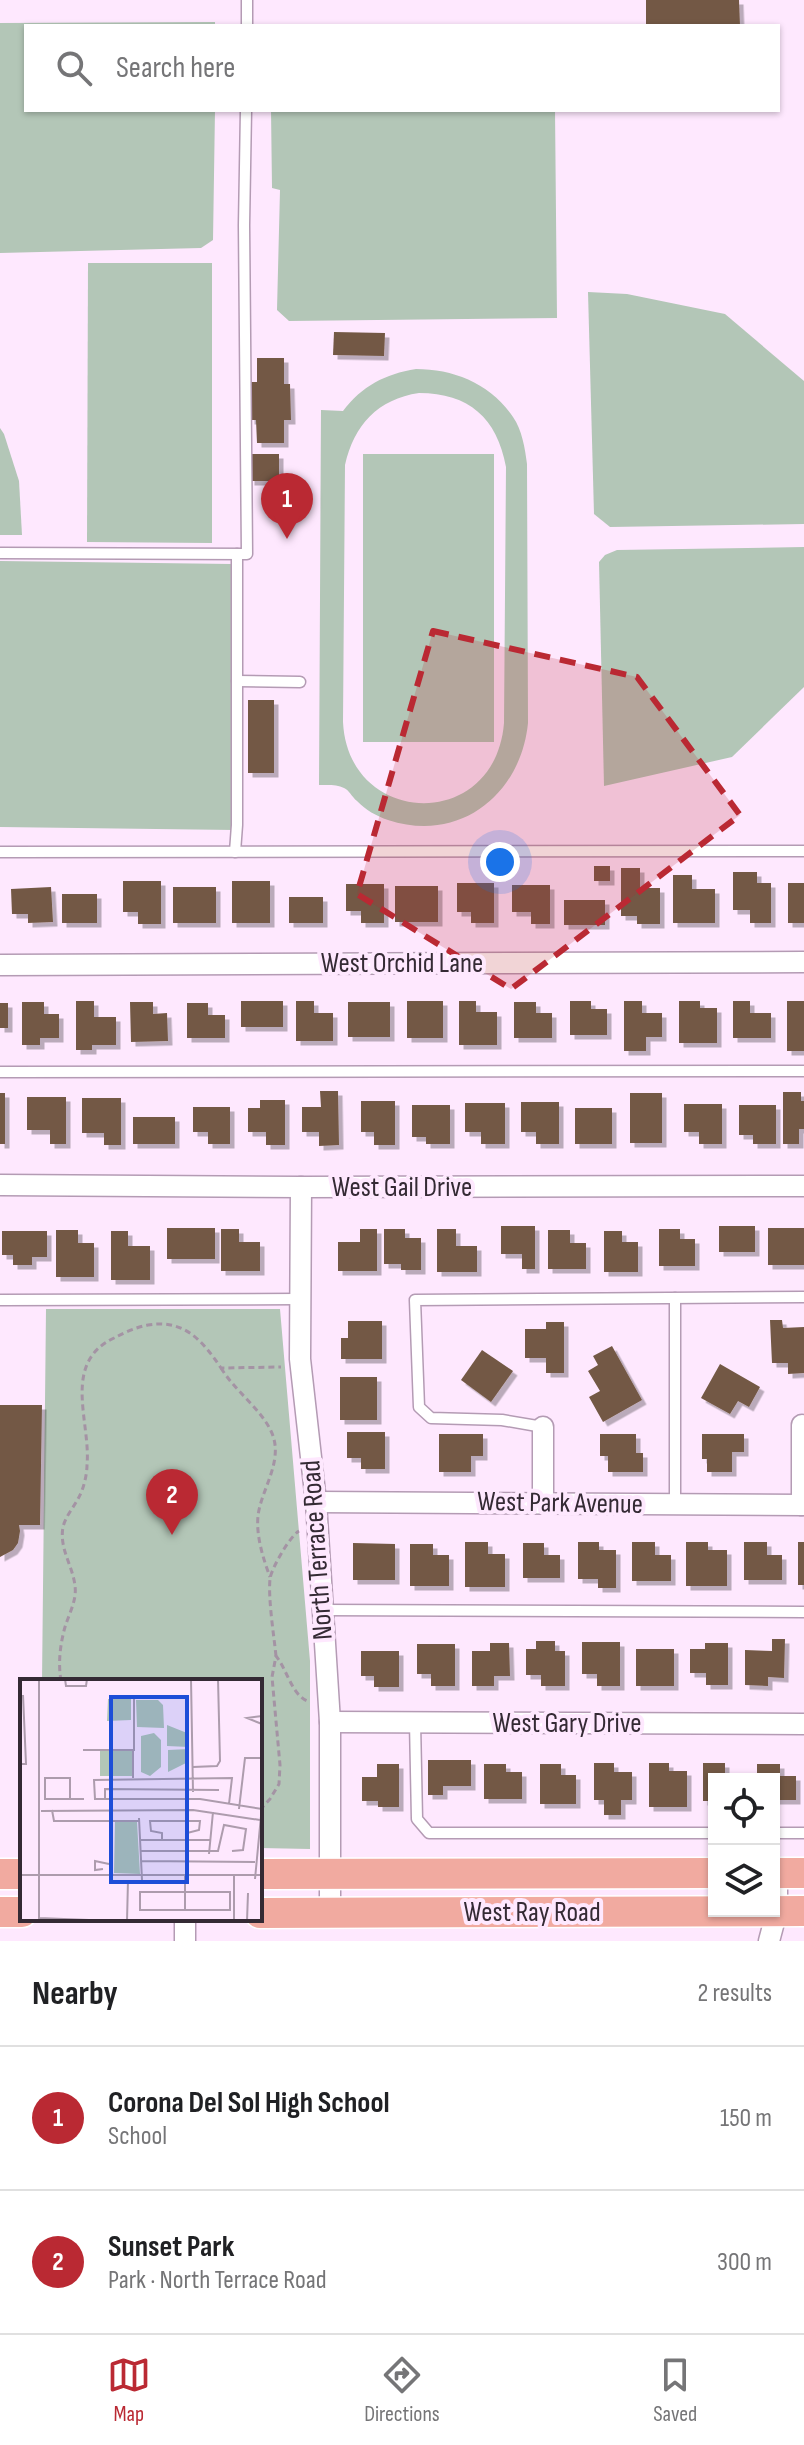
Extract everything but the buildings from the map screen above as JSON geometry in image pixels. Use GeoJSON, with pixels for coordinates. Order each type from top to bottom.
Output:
{"type":"FeatureCollection","features":[{"type":"Feature","properties":{"kind":"main road","name":"West Ray Road"},"geometry":{"type":"LineString","coordinates":[[262,1874],[708,1873]]}},
{"type":"Feature","properties":{"kind":"main road","name":"West Ray Road"},"geometry":{"type":"LineString","coordinates":[[262,1913],[791,1911]]}},
{"type":"Feature","properties":{"kind":"street","name":"West Orchid Lane"},"geometry":{"type":"LineString","coordinates":[[0,965],[804,962]]}},
{"type":"Feature","properties":{"kind":"street","name":"West Gail Drive"},"geometry":{"type":"LineString","coordinates":[[0,1185],[804,1186]]}},
{"type":"Feature","properties":{"kind":"street","name":"North Terrace Road"},"geometry":{"type":"LineString","coordinates":[[301,1187],[301,1367],[316,1512],[329,1714],[330,1913]]}},
{"type":"Feature","properties":{"kind":"street"},"geometry":{"type":"LineString","coordinates":[[803,1425],[803,1505]]}},
{"type":"Feature","properties":{"kind":"street"},"geometry":{"type":"LineString","coordinates":[[543,1427],[543,1502]]}},
{"type":"Feature","properties":{"kind":"street","name":"West Park Avenue"},"geometry":{"type":"LineString","coordinates":[[316,1512],[543,1502],[803,1505]]}},
{"type":"Feature","properties":{"kind":"street","name":"West Gary Drive"},"geometry":{"type":"LineString","coordinates":[[329,1714],[415,1722],[804,1724]]}},
{"type":"Feature","properties":{"kind":"street"},"geometry":{"type":"LineString","coordinates":[[785,1873],[791,1911],[786,1941]]}},
{"type":"Feature","properties":{"kind":"street"},"geometry":{"type":"LineString","coordinates":[[769,1941],[791,1911]]}},
{"type":"Feature","properties":{"kind":"lane"},"geometry":{"type":"LineString","coordinates":[[247,0],[247,24]]}},
{"type":"Feature","properties":{"kind":"lane"},"geometry":{"type":"LineString","coordinates":[[0,553],[247,554],[246,112]]}},
{"type":"Feature","properties":{"kind":"lane"},"geometry":{"type":"LineString","coordinates":[[235,852],[237,554]]}},
{"type":"Feature","properties":{"kind":"lane"},"geometry":{"type":"LineString","coordinates":[[237,681],[300,682]]}},
{"type":"Feature","properties":{"kind":"lane"},"geometry":{"type":"LineString","coordinates":[[0,852],[804,851]]}},
{"type":"Feature","properties":{"kind":"lane"},"geometry":{"type":"LineString","coordinates":[[0,1072],[804,1071]]}},
{"type":"Feature","properties":{"kind":"lane"},"geometry":{"type":"LineString","coordinates":[[543,1427],[502,1420],[431,1418],[419,1407],[415,1300],[804,1297]]}},
{"type":"Feature","properties":{"kind":"lane"},"geometry":{"type":"LineString","coordinates":[[675,1298],[675,1504]]}},
{"type":"Feature","properties":{"kind":"lane"},"geometry":{"type":"LineString","coordinates":[[0,1300],[299,1299]]}},
{"type":"Feature","properties":{"kind":"lane"},"geometry":{"type":"LineString","coordinates":[[322,1610],[804,1612]]}},
{"type":"Feature","properties":{"kind":"lane"},"geometry":{"type":"LineString","coordinates":[[415,1722],[417,1819],[429,1833],[708,1833]]}},
{"type":"Feature","properties":{"kind":"lane"},"geometry":{"type":"LineString","coordinates":[[780,1833],[804,1833]]}},
{"type":"Feature","properties":{"kind":"path"},"geometry":{"type":"LineString","coordinates":[[61,1679],[60,1646],[75,1600],[75,1586],[62,1541],[64,1525],[80,1494],[88,1467],[82,1377],[92,1356],[105,1342],[146,1326],[167,1324],[184,1328],[201,1341],[230,1383],[251,1404],[271,1432],[275,1446],[274,1462],[258,1517],[262,1555],[270,1577],[276,1656],[272,1677],[280,1765],[279,1784],[262,1808]]}},
{"type":"Feature","properties":{"kind":"path"},"geometry":{"type":"LineString","coordinates":[[221,1368],[301,1367]]}},
{"type":"Feature","properties":{"kind":"path"},"geometry":{"type":"LineString","coordinates":[[270,1577],[293,1534],[316,1512]]}},
{"type":"Feature","properties":{"kind":"path"},"geometry":{"type":"LineString","coordinates":[[276,1656],[301,1699],[329,1714]]}},
{"type":"Feature","properties":{"kind":"highlighted area"},"geometry":{"type":"Polygon","coordinates":[[[433,631],[637,677],[740,815],[511,989],[357,894],[433,631]]]}},
{"type":"Feature","properties":{"kind":"green space"},"geometry":{"type":"Polygon","coordinates":[[[215,22],[24,24],[24,112],[215,112],[213,240],[201,248],[0,253],[0,23],[215,22]]]}},
{"type":"Feature","properties":{"kind":"green space"},"geometry":{"type":"Polygon","coordinates":[[[271,112],[555,112],[557,318],[289,321],[277,310],[280,190],[272,188],[271,112]]]}},
{"type":"Feature","properties":{"kind":"green space"},"geometry":{"type":"Polygon","coordinates":[[[88,263],[212,263],[212,543],[87,542],[88,263]]]}},
{"type":"Feature","properties":{"kind":"green space"},"geometry":{"type":"Polygon","coordinates":[[[588,292],[627,294],[725,314],[804,381],[804,524],[610,527],[594,514],[588,292]]]}},
{"type":"Feature","properties":{"kind":"green space"},"geometry":{"type":"Polygon","coordinates":[[[405,371],[444,372],[483,387],[504,405],[516,422],[523,439],[527,464],[528,723],[523,749],[500,791],[462,819],[439,825],[414,826],[388,820],[368,810],[344,788],[319,785],[321,410],[343,411],[366,388],[405,371]],[[437,394],[404,396],[380,408],[362,426],[345,465],[343,722],[351,757],[369,782],[394,797],[422,803],[450,799],[476,784],[495,759],[504,723],[506,467],[496,435],[488,422],[466,403],[437,394]]]}},
{"type":"Feature","properties":{"kind":"green space"},"geometry":{"type":"Polygon","coordinates":[[[0,428],[19,481],[22,535],[0,535],[0,428]]]}},
{"type":"Feature","properties":{"kind":"green space"},"geometry":{"type":"Polygon","coordinates":[[[363,454],[494,454],[494,742],[363,742],[363,454]]]}},
{"type":"Feature","properties":{"kind":"green space"},"geometry":{"type":"Polygon","coordinates":[[[804,547],[804,687],[732,757],[604,786],[599,562],[605,555],[617,550],[804,547]]]}},
{"type":"Feature","properties":{"kind":"green space"},"geometry":{"type":"Polygon","coordinates":[[[0,561],[232,564],[234,830],[0,827],[0,561]]]}},
{"type":"Feature","properties":{"kind":"green space"},"geometry":{"type":"Polygon","coordinates":[[[46,1309],[280,1309],[310,1661],[310,1849],[262,1848],[262,1679],[42,1679],[46,1309]]]}},
{"type":"Feature","properties":{"kind":"place","name":"Corona Del Sol High School"},"geometry":{"type":"Point","coordinates":[287,539]}},
{"type":"Feature","properties":{"kind":"place","name":"Sunset Park"},"geometry":{"type":"Point","coordinates":[172,1535]}}]}
